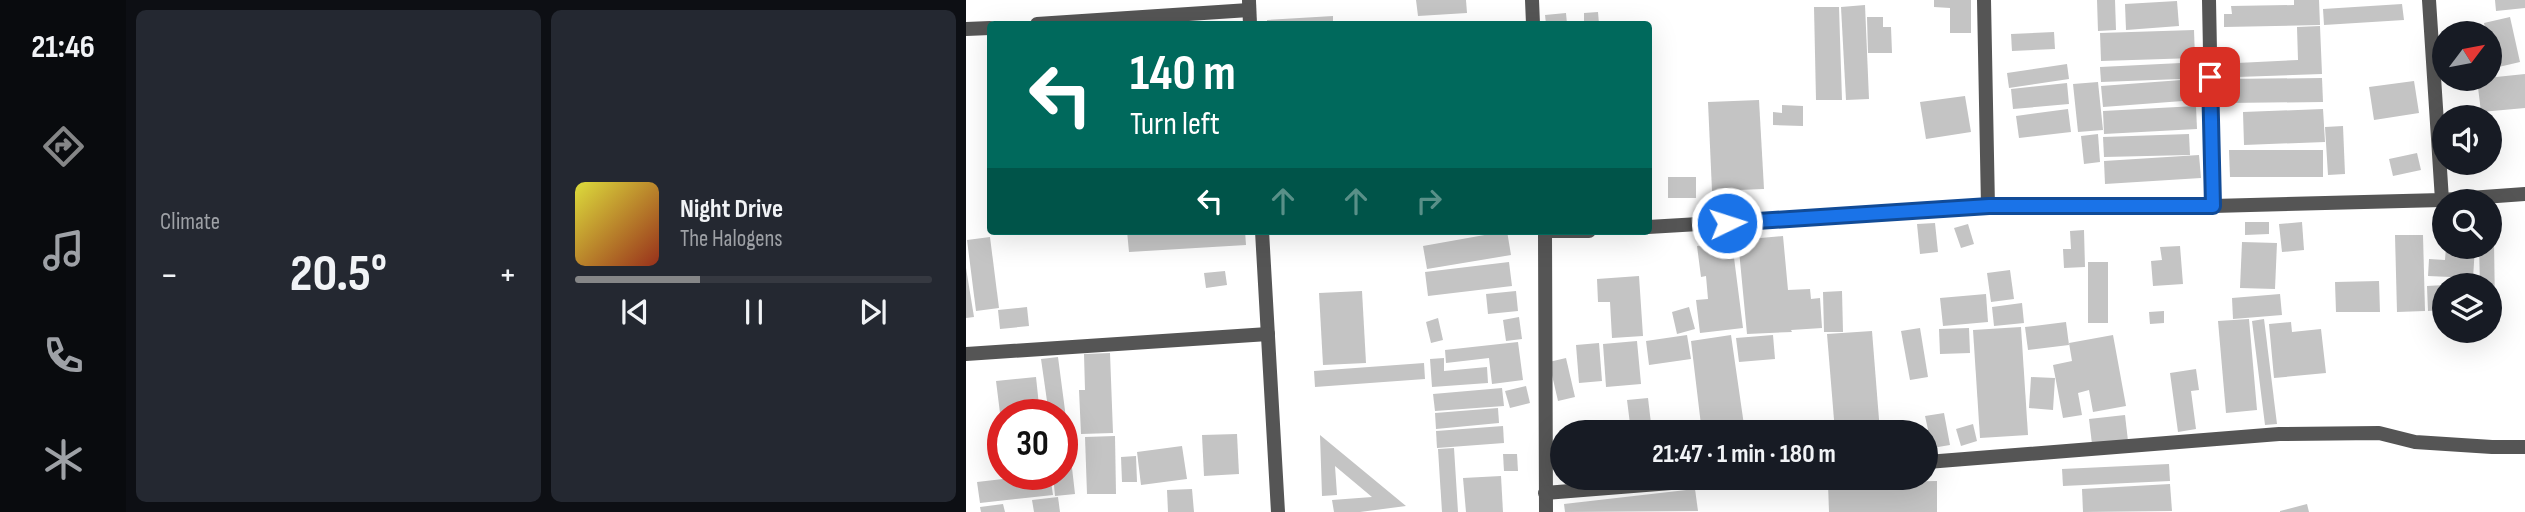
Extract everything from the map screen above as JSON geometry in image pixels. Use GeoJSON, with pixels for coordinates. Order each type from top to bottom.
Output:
{"type":"FeatureCollection","features":[{"type":"Feature","properties":{"kind":"street"},"geometry":{"type":"LineString","coordinates":[[1532,0],[1533,21]]}},
{"type":"Feature","properties":{"kind":"street"},"geometry":{"type":"LineString","coordinates":[[1984,0],[1989,206]]}},
{"type":"Feature","properties":{"kind":"street"},"geometry":{"type":"LineString","coordinates":[[2209,0],[2213,206]]}},
{"type":"Feature","properties":{"kind":"street"},"geometry":{"type":"LineString","coordinates":[[2429,0],[2441,189]]}},
{"type":"Feature","properties":{"kind":"street"},"geometry":{"type":"LineString","coordinates":[[1086,21],[1249,11]]}},
{"type":"Feature","properties":{"kind":"street"},"geometry":{"type":"LineString","coordinates":[[966,29],[987,28]]}},
{"type":"Feature","properties":{"kind":"street"},"geometry":{"type":"LineString","coordinates":[[2502,196],[2525,194]]}},
{"type":"Feature","properties":{"kind":"street"},"geometry":{"type":"LineString","coordinates":[[1652,227],[1989,206],[2213,206],[2432,200]]}},
{"type":"Feature","properties":{"kind":"street"},"geometry":{"type":"LineString","coordinates":[[1262,235],[1278,512]]}},
{"type":"Feature","properties":{"kind":"street"},"geometry":{"type":"LineString","coordinates":[[1545,235],[1546,512]]}},
{"type":"Feature","properties":{"kind":"street"},"geometry":{"type":"LineString","coordinates":[[966,354],[1268,334]]}},
{"type":"Feature","properties":{"kind":"street"},"geometry":{"type":"LineString","coordinates":[[1938,461],[2279,434],[2379,433],[2415,442],[2525,447]]}},
{"type":"Feature","properties":{"kind":"street"},"geometry":{"type":"LineString","coordinates":[[1545,493],[1583,490]]}},
{"type":"Feature","properties":{"kind":"building"},"geometry":{"type":"Polygon","coordinates":[[[1416,0],[1466,0],[1467,13],[1418,16],[1416,0]]]}},
{"type":"Feature","properties":{"kind":"building"},"geometry":{"type":"Polygon","coordinates":[[[1934,0],[1971,0],[1971,33],[1950,33],[1950,8],[1934,7],[1934,0]]]}},
{"type":"Feature","properties":{"kind":"building"},"geometry":{"type":"Polygon","coordinates":[[[2097,0],[2115,0],[2116,30],[2098,31],[2097,0]]]}},
{"type":"Feature","properties":{"kind":"building"},"geometry":{"type":"Polygon","coordinates":[[[2294,0],[2319,0],[2320,25],[2224,27],[2224,14],[2232,14],[2231,6],[2294,5],[2294,0]]]}},
{"type":"Feature","properties":{"kind":"building"},"geometry":{"type":"Polygon","coordinates":[[[2495,0],[2525,0],[2525,8],[2496,11],[2495,0]]]}},
{"type":"Feature","properties":{"kind":"building"},"geometry":{"type":"Polygon","coordinates":[[[2177,1],[2179,26],[2126,30],[2125,4],[2177,1]]]}},
{"type":"Feature","properties":{"kind":"building"},"geometry":{"type":"Polygon","coordinates":[[[2402,4],[2404,20],[2324,25],[2323,9],[2402,4]]]}},
{"type":"Feature","properties":{"kind":"building"},"geometry":{"type":"Polygon","coordinates":[[[1865,5],[1869,99],[1846,100],[1841,7],[1865,5]]]}},
{"type":"Feature","properties":{"kind":"building"},"geometry":{"type":"Polygon","coordinates":[[[1814,7],[1839,7],[1842,100],[1816,100],[1814,7]]]}},
{"type":"Feature","properties":{"kind":"building"},"geometry":{"type":"Polygon","coordinates":[[[1598,12],[1599,21],[1584,21],[1584,13],[1598,12]]]}},
{"type":"Feature","properties":{"kind":"building"},"geometry":{"type":"Polygon","coordinates":[[[1566,13],[1567,21],[1546,21],[1545,15],[1566,13]]]}},
{"type":"Feature","properties":{"kind":"building"},"geometry":{"type":"Polygon","coordinates":[[[1333,16],[1333,21],[1267,20],[1333,16]]]}},
{"type":"Feature","properties":{"kind":"building"},"geometry":{"type":"Polygon","coordinates":[[[1867,17],[1883,17],[1883,27],[1891,27],[1892,53],[1868,53],[1867,17]]]}},
{"type":"Feature","properties":{"kind":"building"},"geometry":{"type":"Polygon","coordinates":[[[2510,17],[2520,62],[2502,66],[2502,21],[2493,21],[2510,17]]]}},
{"type":"Feature","properties":{"kind":"building"},"geometry":{"type":"Polygon","coordinates":[[[2320,26],[2322,74],[2237,77],[2237,63],[2298,60],[2297,27],[2320,26]]]}},
{"type":"Feature","properties":{"kind":"building"},"geometry":{"type":"Polygon","coordinates":[[[2194,30],[2195,58],[2101,61],[2100,33],[2194,30]]]}},
{"type":"Feature","properties":{"kind":"building"},"geometry":{"type":"Polygon","coordinates":[[[2054,32],[2055,49],[2012,51],[2011,34],[2054,32]]]}},
{"type":"Feature","properties":{"kind":"building"},"geometry":{"type":"Polygon","coordinates":[[[2181,63],[2181,79],[2101,82],[2100,67],[2181,63]]]}},
{"type":"Feature","properties":{"kind":"building"},"geometry":{"type":"Polygon","coordinates":[[[2067,64],[2069,79],[2009,88],[2007,73],[2067,64]]]}},
{"type":"Feature","properties":{"kind":"building"},"geometry":{"type":"Polygon","coordinates":[[[2525,74],[2525,108],[2502,110],[2502,105],[2480,105],[2478,91],[2502,91],[2502,76],[2525,74]]]}},
{"type":"Feature","properties":{"kind":"building"},"geometry":{"type":"Polygon","coordinates":[[[2322,78],[2323,102],[2228,103],[2227,79],[2322,78]]]}},
{"type":"Feature","properties":{"kind":"building"},"geometry":{"type":"Polygon","coordinates":[[[2195,79],[2196,100],[2103,107],[2101,86],[2195,79]]]}},
{"type":"Feature","properties":{"kind":"building"},"geometry":{"type":"Polygon","coordinates":[[[2414,81],[2419,113],[2374,120],[2369,87],[2414,81]]]}},
{"type":"Feature","properties":{"kind":"building"},"geometry":{"type":"Polygon","coordinates":[[[2098,82],[2103,130],[2078,132],[2073,84],[2098,82]]]}},
{"type":"Feature","properties":{"kind":"building"},"geometry":{"type":"Polygon","coordinates":[[[2067,83],[2069,104],[2013,109],[2011,89],[2067,83]]]}},
{"type":"Feature","properties":{"kind":"building"},"geometry":{"type":"Polygon","coordinates":[[[1965,96],[1971,132],[1926,139],[1920,102],[1965,96]]]}},
{"type":"Feature","properties":{"kind":"building"},"geometry":{"type":"Polygon","coordinates":[[[1759,100],[1764,189],[1712,191],[1708,102],[1759,100]]]}},
{"type":"Feature","properties":{"kind":"building"},"geometry":{"type":"Polygon","coordinates":[[[1782,105],[1803,106],[1803,126],[1773,125],[1773,112],[1782,113],[1782,105]]]}},
{"type":"Feature","properties":{"kind":"building"},"geometry":{"type":"Polygon","coordinates":[[[2196,106],[2197,129],[2104,134],[2103,111],[2196,106]]]}},
{"type":"Feature","properties":{"kind":"building"},"geometry":{"type":"Polygon","coordinates":[[[2068,109],[2071,132],[2019,138],[2016,116],[2068,109]]]}},
{"type":"Feature","properties":{"kind":"building"},"geometry":{"type":"Polygon","coordinates":[[[2323,109],[2325,142],[2244,145],[2243,112],[2323,109]]]}},
{"type":"Feature","properties":{"kind":"building"},"geometry":{"type":"Polygon","coordinates":[[[2343,126],[2345,174],[2328,175],[2325,127],[2343,126]]]}},
{"type":"Feature","properties":{"kind":"building"},"geometry":{"type":"Polygon","coordinates":[[[2098,134],[2100,162],[2084,164],[2081,136],[2098,134]]]}},
{"type":"Feature","properties":{"kind":"building"},"geometry":{"type":"Polygon","coordinates":[[[2189,134],[2190,155],[2104,157],[2103,137],[2189,134]]]}},
{"type":"Feature","properties":{"kind":"building"},"geometry":{"type":"Polygon","coordinates":[[[2229,150],[2323,150],[2323,177],[2230,177],[2229,150]]]}},
{"type":"Feature","properties":{"kind":"building"},"geometry":{"type":"Polygon","coordinates":[[[2417,153],[2421,170],[2393,176],[2389,159],[2417,153]]]}},
{"type":"Feature","properties":{"kind":"building"},"geometry":{"type":"Polygon","coordinates":[[[2199,155],[2201,178],[2105,184],[2104,161],[2199,155]]]}},
{"type":"Feature","properties":{"kind":"building"},"geometry":{"type":"Polygon","coordinates":[[[1668,177],[1696,177],[1696,198],[1668,198],[1668,177]]]}},
{"type":"Feature","properties":{"kind":"building"},"geometry":{"type":"Polygon","coordinates":[[[2245,222],[2269,222],[2269,234],[2245,235],[2245,222]]]}},
{"type":"Feature","properties":{"kind":"building"},"geometry":{"type":"Polygon","coordinates":[[[2302,222],[2304,250],[2282,252],[2279,224],[2302,222]]]}},
{"type":"Feature","properties":{"kind":"building"},"geometry":{"type":"Polygon","coordinates":[[[1935,223],[1938,252],[1920,254],[1917,224],[1935,223]]]}},
{"type":"Feature","properties":{"kind":"building"},"geometry":{"type":"Polygon","coordinates":[[[1968,224],[1974,244],[1961,248],[1954,228],[1968,224]]]}},
{"type":"Feature","properties":{"kind":"building"},"geometry":{"type":"Polygon","coordinates":[[[2084,230],[2085,267],[2064,268],[2063,249],[2071,249],[2070,231],[2084,230]]]}},
{"type":"Feature","properties":{"kind":"building"},"geometry":{"type":"Polygon","coordinates":[[[1127,235],[1245,235],[1246,245],[1129,252],[1127,235]]]}},
{"type":"Feature","properties":{"kind":"building"},"geometry":{"type":"Polygon","coordinates":[[[1485,235],[1508,235],[1511,255],[1427,269],[1423,246],[1485,235]]]}},
{"type":"Feature","properties":{"kind":"building"},"geometry":{"type":"Polygon","coordinates":[[[2395,235],[2423,235],[2425,311],[2397,312],[2395,235]]]}},
{"type":"Feature","properties":{"kind":"building"},"geometry":{"type":"Polygon","coordinates":[[[1783,236],[1788,290],[1810,289],[1811,299],[1820,298],[1822,328],[1747,334],[1738,240],[1783,236]]]}},
{"type":"Feature","properties":{"kind":"building"},"geometry":{"type":"Polygon","coordinates":[[[990,237],[999,308],[976,311],[967,240],[990,237]]]}},
{"type":"Feature","properties":{"kind":"building"},"geometry":{"type":"Polygon","coordinates":[[[1732,242],[1743,328],[1700,333],[1696,300],[1708,299],[1706,276],[1701,277],[1697,246],[1732,242]]]}},
{"type":"Feature","properties":{"kind":"building"},"geometry":{"type":"Polygon","coordinates":[[[2242,242],[2277,243],[2275,289],[2240,288],[2242,242]]]}},
{"type":"Feature","properties":{"kind":"building"},"geometry":{"type":"Polygon","coordinates":[[[2180,246],[2183,284],[2153,286],[2151,261],[2162,260],[2160,247],[2180,246]]]}},
{"type":"Feature","properties":{"kind":"building"},"geometry":{"type":"Polygon","coordinates":[[[2429,259],[2474,259],[2473,273],[2432,273],[2432,276],[2428,276],[2429,259]]]}},
{"type":"Feature","properties":{"kind":"building"},"geometry":{"type":"Polygon","coordinates":[[[2479,259],[2494,259],[2494,273],[2480,273],[2479,259]]]}},
{"type":"Feature","properties":{"kind":"building"},"geometry":{"type":"Polygon","coordinates":[[[1509,262],[1512,286],[1428,296],[1425,272],[1509,262]]]}},
{"type":"Feature","properties":{"kind":"building"},"geometry":{"type":"Polygon","coordinates":[[[2088,262],[2108,262],[2108,323],[2088,323],[2088,262]]]}},
{"type":"Feature","properties":{"kind":"building"},"geometry":{"type":"Polygon","coordinates":[[[966,268],[974,317],[966,318],[966,268]]]}},
{"type":"Feature","properties":{"kind":"building"},"geometry":{"type":"Polygon","coordinates":[[[2010,270],[2014,299],[1991,302],[1987,273],[2010,270]]]}},
{"type":"Feature","properties":{"kind":"building"},"geometry":{"type":"Polygon","coordinates":[[[1225,271],[1227,285],[1206,288],[1204,273],[1225,271]]]}},
{"type":"Feature","properties":{"kind":"building"},"geometry":{"type":"Polygon","coordinates":[[[1639,276],[1643,336],[1612,338],[1610,302],[1598,302],[1597,279],[1639,276]]]}},
{"type":"Feature","properties":{"kind":"building"},"geometry":{"type":"Polygon","coordinates":[[[2379,281],[2380,312],[2336,312],[2335,282],[2379,281]]]}},
{"type":"Feature","properties":{"kind":"building"},"geometry":{"type":"Polygon","coordinates":[[[2427,286],[2432,286],[2432,311],[2428,311],[2427,286]]]}},
{"type":"Feature","properties":{"kind":"building"},"geometry":{"type":"Polygon","coordinates":[[[1362,291],[1366,363],[1323,365],[1319,293],[1362,291]]]}},
{"type":"Feature","properties":{"kind":"building"},"geometry":{"type":"Polygon","coordinates":[[[1516,291],[1518,311],[1488,314],[1486,294],[1516,291]]]}},
{"type":"Feature","properties":{"kind":"building"},"geometry":{"type":"Polygon","coordinates":[[[1842,291],[1843,332],[1824,332],[1823,292],[1842,291]]]}},
{"type":"Feature","properties":{"kind":"building"},"geometry":{"type":"Polygon","coordinates":[[[1986,294],[1988,322],[1943,326],[1940,298],[1986,294]]]}},
{"type":"Feature","properties":{"kind":"building"},"geometry":{"type":"Polygon","coordinates":[[[2280,294],[2282,315],[2233,319],[2232,298],[2280,294]]]}},
{"type":"Feature","properties":{"kind":"building"},"geometry":{"type":"Polygon","coordinates":[[[2022,303],[2024,323],[1994,326],[1992,307],[2022,303]]]}},
{"type":"Feature","properties":{"kind":"building"},"geometry":{"type":"Polygon","coordinates":[[[1027,307],[1029,326],[1000,329],[998,310],[1027,307]]]}},
{"type":"Feature","properties":{"kind":"building"},"geometry":{"type":"Polygon","coordinates":[[[1689,307],[1695,329],[1677,334],[1672,312],[1689,307]]]}},
{"type":"Feature","properties":{"kind":"building"},"geometry":{"type":"Polygon","coordinates":[[[2164,311],[2164,323],[2150,324],[2149,312],[2164,311]]]}},
{"type":"Feature","properties":{"kind":"building"},"geometry":{"type":"Polygon","coordinates":[[[1519,317],[1522,339],[1506,341],[1503,320],[1519,317]]]}},
{"type":"Feature","properties":{"kind":"building"},"geometry":{"type":"Polygon","coordinates":[[[1438,318],[1443,340],[1431,343],[1426,322],[1438,318]]]}},
{"type":"Feature","properties":{"kind":"building"},"geometry":{"type":"Polygon","coordinates":[[[2249,319],[2257,410],[2226,413],[2218,321],[2249,319]]]}},
{"type":"Feature","properties":{"kind":"building"},"geometry":{"type":"Polygon","coordinates":[[[2264,319],[2277,424],[2265,425],[2252,321],[2264,319]]]}},
{"type":"Feature","properties":{"kind":"building"},"geometry":{"type":"Polygon","coordinates":[[[2066,322],[2069,345],[2028,350],[2025,327],[2066,322]]]}},
{"type":"Feature","properties":{"kind":"building"},"geometry":{"type":"Polygon","coordinates":[[[2291,322],[2292,332],[2321,329],[2326,373],[2274,378],[2269,324],[2291,322]]]}},
{"type":"Feature","properties":{"kind":"building"},"geometry":{"type":"Polygon","coordinates":[[[2021,327],[2028,435],[1980,438],[1973,330],[2021,327]]]}},
{"type":"Feature","properties":{"kind":"building"},"geometry":{"type":"Polygon","coordinates":[[[1920,328],[1928,377],[1910,380],[1901,331],[1920,328]]]}},
{"type":"Feature","properties":{"kind":"building"},"geometry":{"type":"Polygon","coordinates":[[[1969,328],[1970,353],[1940,354],[1939,329],[1969,328]]]}},
{"type":"Feature","properties":{"kind":"building"},"geometry":{"type":"Polygon","coordinates":[[[1872,331],[1879,420],[1834,420],[1827,334],[1872,331]]]}},
{"type":"Feature","properties":{"kind":"building"},"geometry":{"type":"Polygon","coordinates":[[[1687,335],[1691,359],[1649,365],[1646,341],[1687,335]]]}},
{"type":"Feature","properties":{"kind":"building"},"geometry":{"type":"Polygon","coordinates":[[[1731,335],[1743,420],[1700,420],[1691,341],[1731,335]]]}},
{"type":"Feature","properties":{"kind":"building"},"geometry":{"type":"Polygon","coordinates":[[[1773,335],[1775,359],[1739,362],[1736,338],[1773,335]]]}},
{"type":"Feature","properties":{"kind":"building"},"geometry":{"type":"Polygon","coordinates":[[[2113,335],[2126,406],[2093,412],[2089,390],[2078,393],[2082,415],[2063,418],[2053,365],[2072,361],[2069,343],[2113,335]]]}},
{"type":"Feature","properties":{"kind":"building"},"geometry":{"type":"Polygon","coordinates":[[[1637,341],[1641,384],[1606,387],[1603,344],[1637,341]]]}},
{"type":"Feature","properties":{"kind":"building"},"geometry":{"type":"Polygon","coordinates":[[[1518,342],[1523,380],[1492,384],[1489,358],[1446,363],[1445,350],[1518,342]]]}},
{"type":"Feature","properties":{"kind":"building"},"geometry":{"type":"Polygon","coordinates":[[[1599,343],[1602,381],[1579,383],[1576,345],[1599,343]]]}},
{"type":"Feature","properties":{"kind":"building"},"geometry":{"type":"Polygon","coordinates":[[[1110,353],[1113,433],[1081,434],[1079,390],[1085,390],[1084,354],[1110,353]]]}},
{"type":"Feature","properties":{"kind":"building"},"geometry":{"type":"Polygon","coordinates":[[[1058,357],[1064,399],[1047,399],[1041,359],[1058,357]]]}},
{"type":"Feature","properties":{"kind":"building"},"geometry":{"type":"Polygon","coordinates":[[[1444,358],[1444,371],[1487,367],[1488,383],[1432,387],[1430,359],[1444,358]]]}},
{"type":"Feature","properties":{"kind":"building"},"geometry":{"type":"Polygon","coordinates":[[[1566,358],[1575,397],[1558,401],[1549,362],[1566,358]]]}},
{"type":"Feature","properties":{"kind":"building"},"geometry":{"type":"Polygon","coordinates":[[[1424,363],[1425,379],[1315,387],[1314,371],[1424,363]]]}},
{"type":"Feature","properties":{"kind":"building"},"geometry":{"type":"Polygon","coordinates":[[[2196,369],[2199,390],[2191,391],[2196,429],[2178,432],[2170,373],[2196,369]]]}},
{"type":"Feature","properties":{"kind":"building"},"geometry":{"type":"Polygon","coordinates":[[[1036,377],[1038,399],[998,399],[996,381],[1036,377]]]}},
{"type":"Feature","properties":{"kind":"building"},"geometry":{"type":"Polygon","coordinates":[[[2031,377],[2055,378],[2053,410],[2029,408],[2031,377]]]}},
{"type":"Feature","properties":{"kind":"building"},"geometry":{"type":"Polygon","coordinates":[[[1526,386],[1530,403],[1510,408],[1505,391],[1526,386]]]}},
{"type":"Feature","properties":{"kind":"building"},"geometry":{"type":"Polygon","coordinates":[[[1502,388],[1504,406],[1435,411],[1433,394],[1502,388]]]}},
{"type":"Feature","properties":{"kind":"building"},"geometry":{"type":"Polygon","coordinates":[[[1648,398],[1651,420],[1630,420],[1627,400],[1648,398]]]}},
{"type":"Feature","properties":{"kind":"building"},"geometry":{"type":"Polygon","coordinates":[[[1498,408],[1499,423],[1436,429],[1435,413],[1498,408]]]}},
{"type":"Feature","properties":{"kind":"building"},"geometry":{"type":"Polygon","coordinates":[[[1944,413],[1950,445],[1938,447],[1938,420],[1926,420],[1925,416],[1944,413]]]}},
{"type":"Feature","properties":{"kind":"building"},"geometry":{"type":"Polygon","coordinates":[[[2125,415],[2128,441],[2092,444],[2089,419],[2125,415]]]}},
{"type":"Feature","properties":{"kind":"building"},"geometry":{"type":"Polygon","coordinates":[[[1973,424],[1977,441],[1961,446],[1956,429],[1973,424]]]}},
{"type":"Feature","properties":{"kind":"building"},"geometry":{"type":"Polygon","coordinates":[[[1503,426],[1504,443],[1437,448],[1436,431],[1503,426]]]}},
{"type":"Feature","properties":{"kind":"building"},"geometry":{"type":"Polygon","coordinates":[[[1237,434],[1239,474],[1204,476],[1202,435],[1237,434]]]}},
{"type":"Feature","properties":{"kind":"building"},"geometry":{"type":"Polygon","coordinates":[[[1320,435],[1406,506],[1360,512],[1334,512],[1332,500],[1372,497],[1335,466],[1337,495],[1322,496],[1320,435]]]}},
{"type":"Feature","properties":{"kind":"building"},"geometry":{"type":"Polygon","coordinates":[[[1115,436],[1116,494],[1087,494],[1085,437],[1115,436]]]}},
{"type":"Feature","properties":{"kind":"building"},"geometry":{"type":"Polygon","coordinates":[[[1182,446],[1187,479],[1141,485],[1137,452],[1182,446]]]}},
{"type":"Feature","properties":{"kind":"building"},"geometry":{"type":"Polygon","coordinates":[[[1454,448],[1458,512],[1442,512],[1438,449],[1454,448]]]}},
{"type":"Feature","properties":{"kind":"building"},"geometry":{"type":"Polygon","coordinates":[[[1503,454],[1517,454],[1518,471],[1504,471],[1503,454]]]}},
{"type":"Feature","properties":{"kind":"building"},"geometry":{"type":"Polygon","coordinates":[[[1136,456],[1137,482],[1122,482],[1121,457],[1136,456]]]}},
{"type":"Feature","properties":{"kind":"building"},"geometry":{"type":"Polygon","coordinates":[[[2169,464],[2170,481],[2063,486],[2062,469],[2169,464]]]}},
{"type":"Feature","properties":{"kind":"building"},"geometry":{"type":"Polygon","coordinates":[[[1501,476],[1503,512],[1466,512],[1463,478],[1501,476]]]}},
{"type":"Feature","properties":{"kind":"building"},"geometry":{"type":"Polygon","coordinates":[[[987,481],[987,490],[1052,490],[1053,495],[980,503],[977,482],[987,481]]]}},
{"type":"Feature","properties":{"kind":"building"},"geometry":{"type":"Polygon","coordinates":[[[2170,484],[2172,511],[2083,512],[2082,489],[2170,484]]]}},
{"type":"Feature","properties":{"kind":"building"},"geometry":{"type":"Polygon","coordinates":[[[1192,489],[1194,512],[1168,512],[1167,490],[1192,489]]]}},
{"type":"Feature","properties":{"kind":"building"},"geometry":{"type":"Polygon","coordinates":[[[1054,490],[1075,490],[1075,494],[1055,496],[1054,490]]]}},
{"type":"Feature","properties":{"kind":"building"},"geometry":{"type":"Polygon","coordinates":[[[1695,490],[1698,511],[1565,512],[1564,504],[1695,490]]]}},
{"type":"Feature","properties":{"kind":"building"},"geometry":{"type":"Polygon","coordinates":[[[1828,490],[1937,490],[1937,512],[1829,512],[1828,490]]]}},
{"type":"Feature","properties":{"kind":"building"},"geometry":{"type":"Polygon","coordinates":[[[1058,497],[1060,512],[1034,512],[1032,500],[1058,497]]]}},
{"type":"Feature","properties":{"kind":"building"},"geometry":{"type":"Polygon","coordinates":[[[1003,504],[1005,512],[981,512],[980,507],[1003,504]]]}},
{"type":"Feature","properties":{"kind":"building"},"geometry":{"type":"Polygon","coordinates":[[[2307,504],[2309,512],[2280,512],[2280,511],[2307,504]]]}},
{"type":"Feature","properties":{"kind":"route"},"geometry":{"type":"LineString","coordinates":[[1727,223],[1989,206],[2213,206],[2210,77]]}}]}
